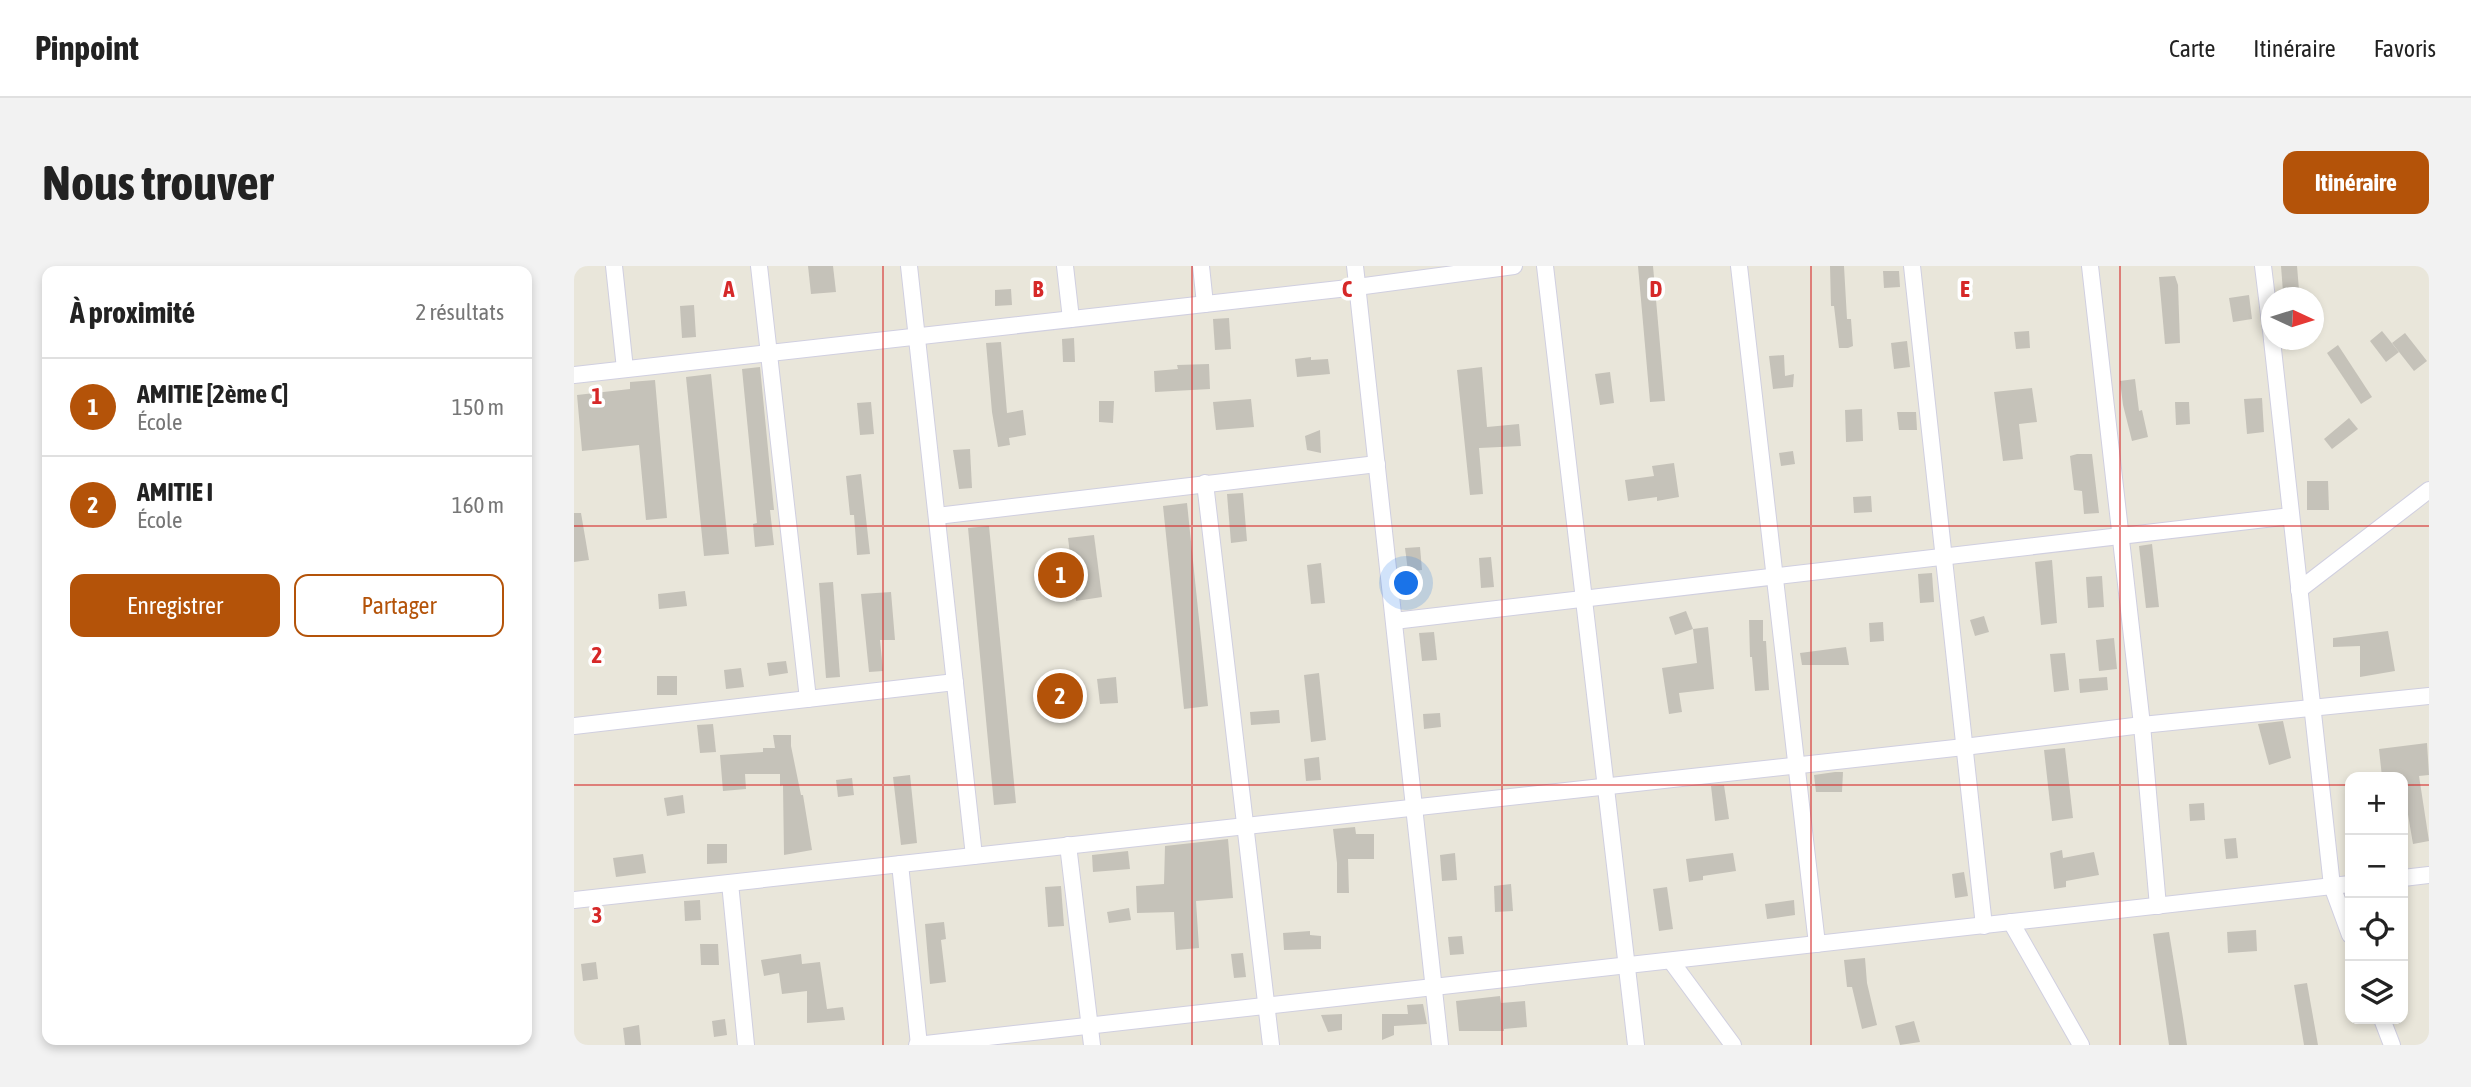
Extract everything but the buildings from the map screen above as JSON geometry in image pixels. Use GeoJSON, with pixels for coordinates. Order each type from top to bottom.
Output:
{"type":"FeatureCollection","features":[{"type":"Feature","properties":{"kind":"street"},"geometry":{"type":"LineString","coordinates":[[614,266],[625,369]]}},
{"type":"Feature","properties":{"kind":"street"},"geometry":{"type":"LineString","coordinates":[[760,266],[808,699]]}},
{"type":"Feature","properties":{"kind":"street"},"geometry":{"type":"LineString","coordinates":[[909,266],[974,856]]}},
{"type":"Feature","properties":{"kind":"street"},"geometry":{"type":"LineString","coordinates":[[1065,266],[1071,319]]}},
{"type":"Feature","properties":{"kind":"street"},"geometry":{"type":"LineString","coordinates":[[1201,266],[1205,304]]}},
{"type":"Feature","properties":{"kind":"street"},"geometry":{"type":"LineString","coordinates":[[1355,266],[1440,1045]]}},
{"type":"Feature","properties":{"kind":"street"},"geometry":{"type":"LineString","coordinates":[[574,375],[1357,287],[1514,266]]}},
{"type":"Feature","properties":{"kind":"street"},"geometry":{"type":"LineString","coordinates":[[1545,266],[1636,1045]]}},
{"type":"Feature","properties":{"kind":"street"},"geometry":{"type":"LineString","coordinates":[[1739,266],[1817,944]]}},
{"type":"Feature","properties":{"kind":"street"},"geometry":{"type":"LineString","coordinates":[[1912,266],[1984,926]]}},
{"type":"Feature","properties":{"kind":"street"},"geometry":{"type":"LineString","coordinates":[[2090,266],[2142,725],[2158,906]]}},
{"type":"Feature","properties":{"kind":"street"},"geometry":{"type":"LineString","coordinates":[[2263,266],[2266,287]]}},
{"type":"Feature","properties":{"kind":"street"},"geometry":{"type":"LineString","coordinates":[[2273,350],[2332,886],[2345,921]]}},
{"type":"Feature","properties":{"kind":"street"},"geometry":{"type":"LineString","coordinates":[[937,516],[1377,464]]}},
{"type":"Feature","properties":{"kind":"street"},"geometry":{"type":"LineString","coordinates":[[1205,483],[1271,1045]]}},
{"type":"Feature","properties":{"kind":"street"},"geometry":{"type":"LineString","coordinates":[[2299,590],[2429,490]]}},
{"type":"Feature","properties":{"kind":"street"},"geometry":{"type":"LineString","coordinates":[[1394,621],[2291,516]]}},
{"type":"Feature","properties":{"kind":"street"},"geometry":{"type":"LineString","coordinates":[[574,726],[955,682]]}},
{"type":"Feature","properties":{"kind":"street"},"geometry":{"type":"LineString","coordinates":[[574,900],[1797,766],[2142,725],[2429,696]]}},
{"type":"Feature","properties":{"kind":"street"},"geometry":{"type":"LineString","coordinates":[[1068,845],[1092,1045]]}},
{"type":"Feature","properties":{"kind":"street"},"geometry":{"type":"LineString","coordinates":[[900,864],[919,1045],[2345,885]]}},
{"type":"Feature","properties":{"kind":"street"},"geometry":{"type":"LineString","coordinates":[[2408,877],[2429,875]]}},
{"type":"Feature","properties":{"kind":"street"},"geometry":{"type":"LineString","coordinates":[[730,883],[746,1045]]}},
{"type":"Feature","properties":{"kind":"street"},"geometry":{"type":"LineString","coordinates":[[2011,922],[2081,1045]]}},
{"type":"Feature","properties":{"kind":"street"},"geometry":{"type":"LineString","coordinates":[[1671,961],[1733,1045]]}},
{"type":"Feature","properties":{"kind":"street"},"geometry":{"type":"LineString","coordinates":[[2384,1024],[2392,1045]]}},
{"type":"Feature","properties":{"kind":"place","name":"AMITIE [2ème C]"},"geometry":{"type":"Point","coordinates":[1061,575]}},
{"type":"Feature","properties":{"kind":"place","name":"AMITIE I"},"geometry":{"type":"Point","coordinates":[1060,696]}}]}
